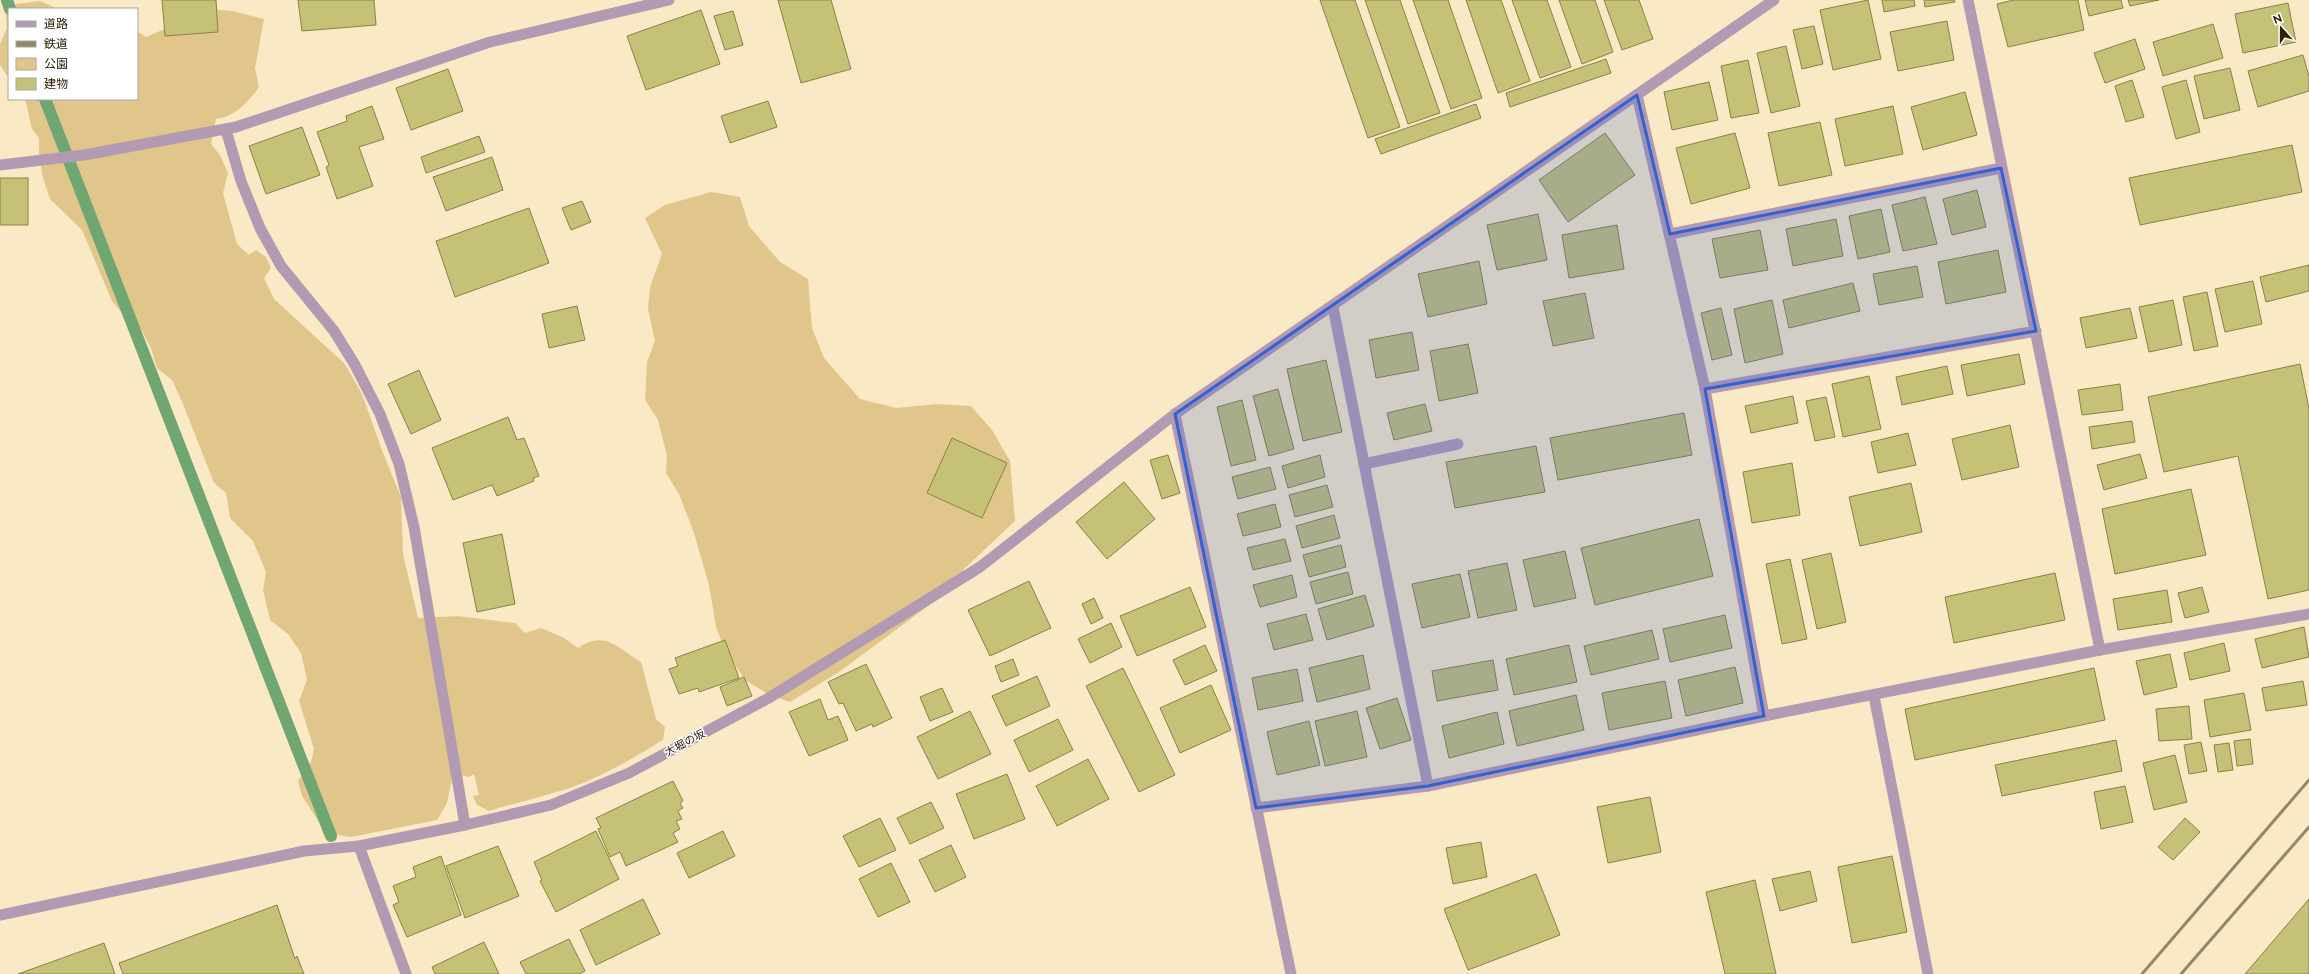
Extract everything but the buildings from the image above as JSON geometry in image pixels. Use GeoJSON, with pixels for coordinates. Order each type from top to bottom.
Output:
{"type":"FeatureCollection","features":[{"type":"Feature","properties":{"kind":"street"},"geometry":{"type":"LineString","coordinates":[[0,166],[55,160],[226,130],[490,42],[669,0]]}},
{"type":"Feature","properties":{"kind":"street","name":"大堀の坂"},"geometry":{"type":"LineString","coordinates":[[0,915],[304,851],[359,846],[466,825],[551,805],[629,773],[767,699],[980,567],[1175,414],[1333,307],[1774,0]]}},
{"type":"Feature","properties":{"kind":"street"},"geometry":{"type":"LineString","coordinates":[[1968,0],[2100,650]]}},
{"type":"Feature","properties":{"kind":"street"},"geometry":{"type":"LineString","coordinates":[[1637,95],[1705,389],[1764,716]]}},
{"type":"Feature","properties":{"kind":"street"},"geometry":{"type":"LineString","coordinates":[[226,130],[241,181],[260,228],[281,266],[334,331],[355,365],[380,414],[399,464],[414,527],[466,825]]}},
{"type":"Feature","properties":{"kind":"street"},"geometry":{"type":"LineString","coordinates":[[1670,234],[2002,168]]}},
{"type":"Feature","properties":{"kind":"street"},"geometry":{"type":"LineString","coordinates":[[1333,307],[1428,786]]}},
{"type":"Feature","properties":{"kind":"street"},"geometry":{"type":"LineString","coordinates":[[1705,389],[2036,331]]}},
{"type":"Feature","properties":{"kind":"street"},"geometry":{"type":"LineString","coordinates":[[1175,414],[1291,974]]}},
{"type":"Feature","properties":{"kind":"street"},"geometry":{"type":"LineString","coordinates":[[1364,464],[1458,444]]}},
{"type":"Feature","properties":{"kind":"street"},"geometry":{"type":"LineString","coordinates":[[1256,808],[1428,786],[1764,716],[1874,696],[2100,650],[2309,614]]}},
{"type":"Feature","properties":{"kind":"street"},"geometry":{"type":"LineString","coordinates":[[1874,696],[1928,974]]}},
{"type":"Feature","properties":{"kind":"street"},"geometry":{"type":"LineString","coordinates":[[359,846],[406,974]]}},
{"type":"Feature","properties":{"kind":"highlighted area"},"geometry":{"type":"Polygon","coordinates":[[[1637,95],[1670,234],[2001,168],[2036,331],[1705,389],[1764,716],[1428,786],[1256,808],[1175,414],[1637,95]]]}},
{"type":"Feature","properties":{"kind":"green space"},"geometry":{"type":"Polygon","coordinates":[[[40,1],[56,8],[11,8],[15,4],[40,1]]]}},
{"type":"Feature","properties":{"kind":"green space"},"geometry":{"type":"Polygon","coordinates":[[[211,9],[232,11],[264,19],[255,68],[259,87],[235,112],[216,119],[211,144],[220,155],[228,173],[223,193],[237,244],[249,255],[256,250],[266,257],[271,268],[264,278],[274,299],[345,364],[362,394],[383,453],[401,497],[403,554],[418,618],[458,616],[515,623],[525,633],[541,628],[564,638],[578,648],[596,640],[611,643],[641,662],[656,719],[665,727],[663,740],[611,770],[570,788],[489,811],[477,805],[473,796],[479,795],[474,774],[469,777],[453,773],[447,803],[437,820],[351,837],[326,833],[302,796],[298,781],[311,762],[314,749],[299,701],[307,680],[301,653],[288,634],[270,620],[263,590],[266,572],[253,541],[230,518],[226,493],[214,483],[172,380],[157,368],[151,348],[141,329],[127,319],[112,301],[82,230],[50,199],[43,178],[39,156],[39,138],[32,129],[25,100],[138,100],[138,32],[146,37],[211,9]]]}},
{"type":"Feature","properties":{"kind":"green space"},"geometry":{"type":"Polygon","coordinates":[[[8,11],[8,77],[0,65],[0,44],[7,28],[6,14],[8,11]]]}},
{"type":"Feature","properties":{"kind":"green space"},"geometry":{"type":"Polygon","coordinates":[[[711,192],[740,197],[749,226],[780,262],[808,279],[812,328],[824,358],[860,399],[896,408],[937,404],[971,406],[992,430],[1010,461],[1015,521],[964,569],[943,595],[839,672],[790,702],[770,695],[745,680],[725,650],[716,627],[709,585],[694,533],[679,494],[666,473],[667,456],[658,420],[645,400],[647,362],[655,341],[648,309],[650,287],[662,254],[645,218],[665,205],[711,192]]]}},
{"type":"Feature","properties":{"kind":"waterway"},"geometry":{"type":"LineString","coordinates":[[7,0],[10,8]]}},
{"type":"Feature","properties":{"kind":"waterway"},"geometry":{"type":"LineString","coordinates":[[45,100],[331,836]]}},
{"type":"Feature","properties":{"kind":"railway"},"geometry":{"type":"LineString","coordinates":[[2142,974],[2309,780]]}},
{"type":"Feature","properties":{"kind":"railway"},"geometry":{"type":"LineString","coordinates":[[2181,974],[2309,827]]}}]}
